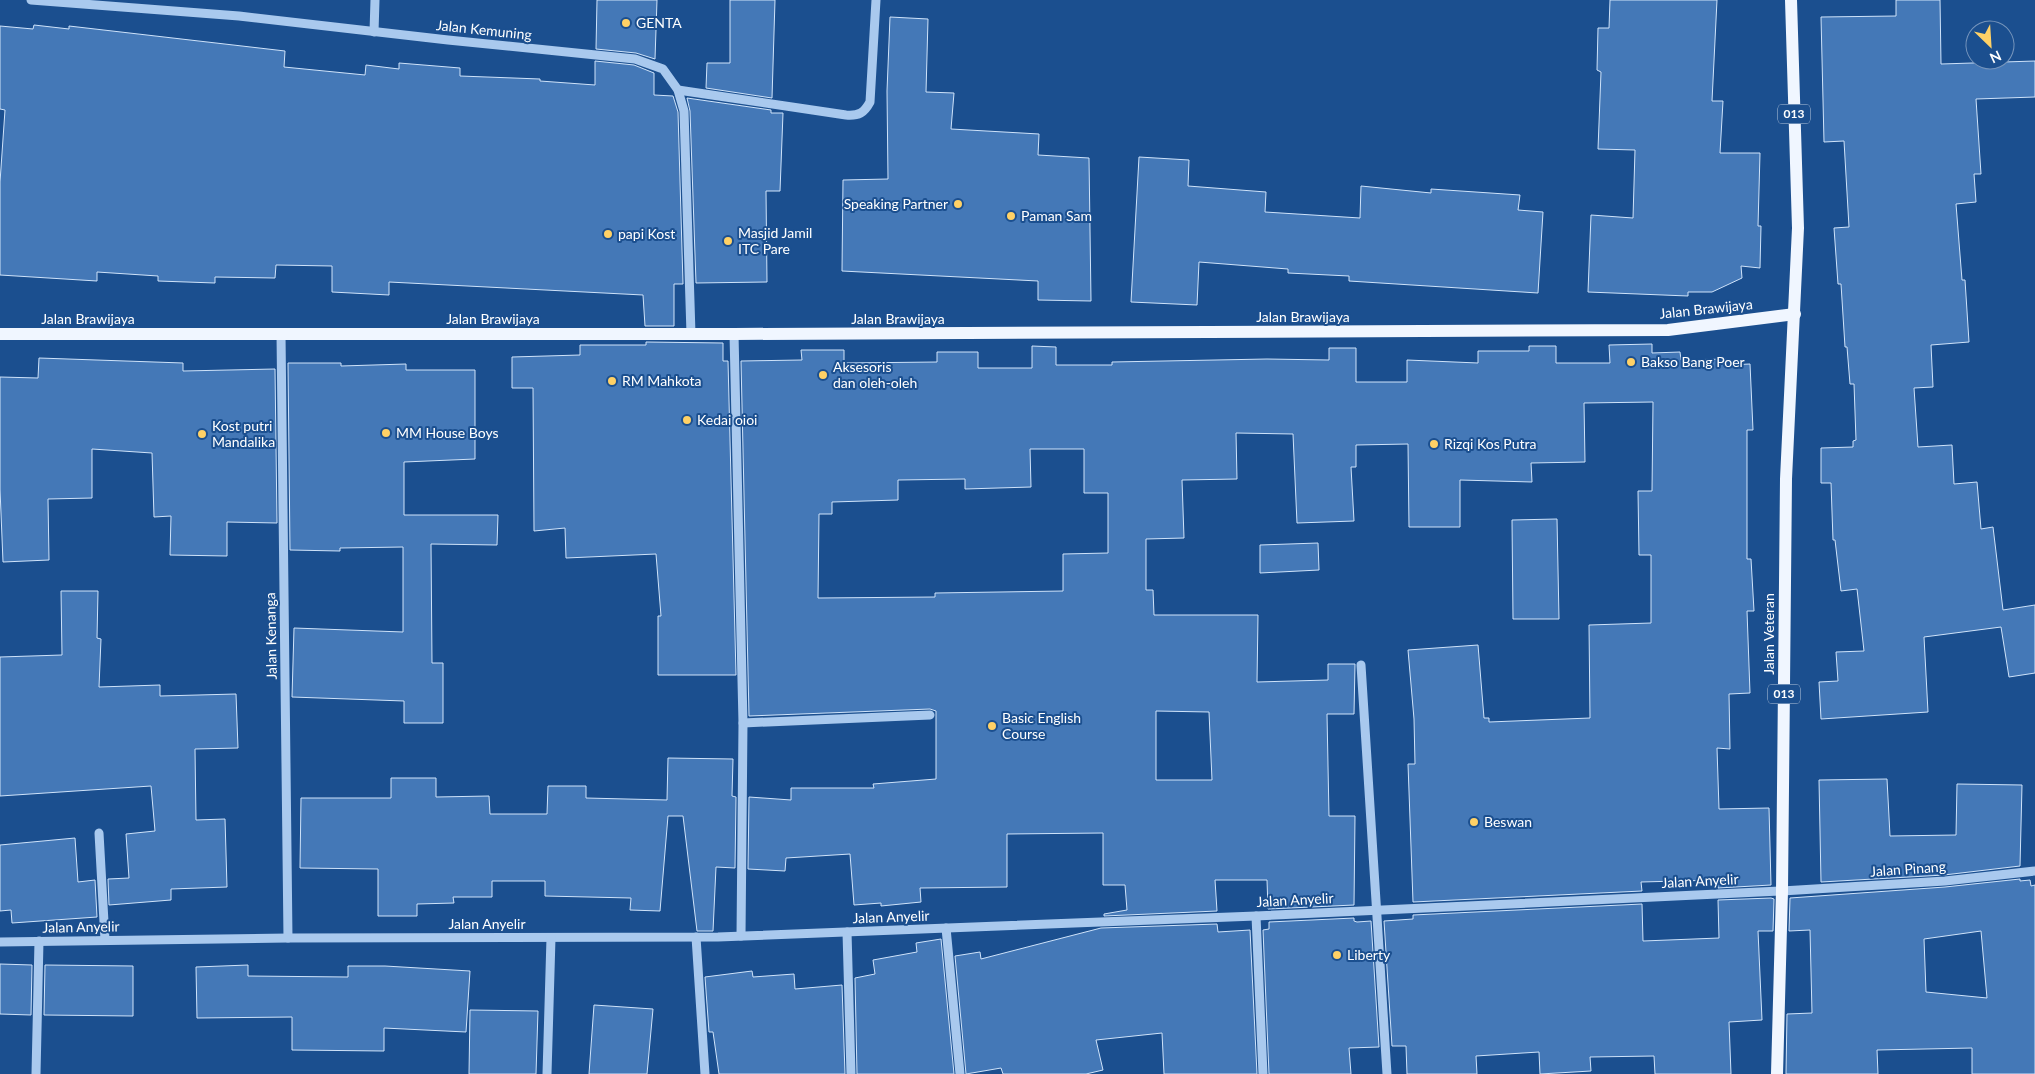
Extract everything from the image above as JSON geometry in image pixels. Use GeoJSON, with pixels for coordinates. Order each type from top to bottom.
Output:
{"type":"FeatureCollection","features":[{"type":"Feature","properties":{"kind":"main road","name":"013"},"geometry":{"type":"LineString","coordinates":[[1791,0],[1798,228],[1795,314]]}},
{"type":"Feature","properties":{"kind":"main road","name":"Jalan Brawijaya"},"geometry":{"type":"LineString","coordinates":[[0,334],[734,334],[1668,330],[1795,314]]}},
{"type":"Feature","properties":{"kind":"main road","name":"Jalan Veteran"},"geometry":{"type":"LineString","coordinates":[[1777,1074],[1782,891],[1786,479],[1795,314]]}},
{"type":"Feature","properties":{"kind":"street","name":"Jalan Kemuning"},"geometry":{"type":"LineString","coordinates":[[31,0],[238,16],[635,59],[663,69],[678,90],[684,111],[691,334]]}},
{"type":"Feature","properties":{"kind":"street"},"geometry":{"type":"LineString","coordinates":[[374,32],[375,0]]}},
{"type":"Feature","properties":{"kind":"street"},"geometry":{"type":"LineString","coordinates":[[678,90],[846,115],[855,116],[862,113],[870,102],[876,0]]}},
{"type":"Feature","properties":{"kind":"street","name":"Jalan Kenanga"},"geometry":{"type":"LineString","coordinates":[[281,334],[288,938]]}},
{"type":"Feature","properties":{"kind":"street"},"geometry":{"type":"LineString","coordinates":[[734,334],[743,723],[741,936]]}},
{"type":"Feature","properties":{"kind":"street"},"geometry":{"type":"LineString","coordinates":[[1361,665],[1388,1074]]}},
{"type":"Feature","properties":{"kind":"street"},"geometry":{"type":"LineString","coordinates":[[743,723],[930,715]]}},
{"type":"Feature","properties":{"kind":"street"},"geometry":{"type":"LineString","coordinates":[[99,833],[105,940]]}},
{"type":"Feature","properties":{"kind":"street","name":"Jalan Pinang"},"geometry":{"type":"LineString","coordinates":[[1782,891],[1945,881],[2035,871]]}},
{"type":"Feature","properties":{"kind":"street","name":"Jalan Anyelir"},"geometry":{"type":"LineString","coordinates":[[0,942],[288,938],[741,936],[1256,916],[1782,891]]}},
{"type":"Feature","properties":{"kind":"street"},"geometry":{"type":"LineString","coordinates":[[1256,916],[1263,1074]]}},
{"type":"Feature","properties":{"kind":"street"},"geometry":{"type":"LineString","coordinates":[[946,928],[960,1074]]}},
{"type":"Feature","properties":{"kind":"street"},"geometry":{"type":"LineString","coordinates":[[847,932],[851,1074]]}},
{"type":"Feature","properties":{"kind":"street"},"geometry":{"type":"LineString","coordinates":[[696,937],[705,1074]]}},
{"type":"Feature","properties":{"kind":"street"},"geometry":{"type":"LineString","coordinates":[[547,1074],[551,938]]}},
{"type":"Feature","properties":{"kind":"street"},"geometry":{"type":"LineString","coordinates":[[36,1074],[39,941]]}},
{"type":"Feature","properties":{"kind":"building","name":"GENTA"},"geometry":{"type":"Polygon","coordinates":[[[597,0],[657,0],[655,59],[636,53],[596,49],[597,0]]]}},
{"type":"Feature","properties":{"kind":"building"},"geometry":{"type":"Polygon","coordinates":[[[730,0],[775,0],[772,98],[706,88],[707,63],[730,63],[730,0]]]}},
{"type":"Feature","properties":{"kind":"building"},"geometry":{"type":"Polygon","coordinates":[[[1610,0],[1717,0],[1712,101],[1723,101],[1720,153],[1760,153],[1758,226],[1761,226],[1760,268],[1741,266],[1742,278],[1712,292],[1688,292],[1688,296],[1588,292],[1591,215],[1633,218],[1635,150],[1598,149],[1601,72],[1597,70],[1598,28],[1609,28],[1610,0]]]}},
{"type":"Feature","properties":{"kind":"building"},"geometry":{"type":"Polygon","coordinates":[[[1896,0],[1940,0],[1941,64],[1965,63],[1965,70],[2015,70],[2015,62],[2035,61],[2035,97],[1976,99],[1981,174],[1974,174],[1976,202],[1956,204],[1962,280],[1965,280],[1969,342],[1931,345],[1933,387],[1914,388],[1918,447],[1952,445],[1954,484],[1977,482],[1981,529],[1993,527],[2003,610],[2035,605],[2035,673],[2009,677],[2001,627],[1924,637],[1928,712],[1821,719],[1819,682],[1838,681],[1836,652],[1864,651],[1857,589],[1841,591],[1835,540],[1833,540],[1831,483],[1821,483],[1821,448],[1853,447],[1853,441],[1856,440],[1854,384],[1850,384],[1847,347],[1845,347],[1841,284],[1838,284],[1834,228],[1849,227],[1844,141],[1824,142],[1821,17],[1896,16],[1896,0]]]}},
{"type":"Feature","properties":{"kind":"building"},"geometry":{"type":"Polygon","coordinates":[[[890,17],[928,19],[926,92],[954,93],[951,129],[1039,134],[1038,155],[1089,158],[1091,301],[1038,300],[1038,281],[842,271],[843,180],[888,179],[887,91],[890,17]]]}},
{"type":"Feature","properties":{"kind":"building"},"geometry":{"type":"Polygon","coordinates":[[[34,25],[69,29],[69,26],[285,51],[284,67],[365,75],[366,65],[399,69],[399,63],[460,68],[460,76],[540,79],[540,81],[595,85],[595,61],[634,65],[654,73],[654,95],[673,96],[678,112],[683,284],[674,284],[674,326],[645,326],[643,295],[389,282],[389,295],[332,292],[332,266],[276,265],[275,278],[215,277],[215,283],[158,281],[158,276],[97,272],[97,281],[0,275],[0,182],[5,110],[0,109],[0,26],[33,29],[34,25]]]}},
{"type":"Feature","properties":{"kind":"building"},"geometry":{"type":"Polygon","coordinates":[[[687,98],[771,110],[771,113],[783,113],[780,191],[766,191],[767,282],[696,283],[690,111],[687,98]]]}},
{"type":"Feature","properties":{"kind":"building"},"geometry":{"type":"Polygon","coordinates":[[[1139,157],[1189,160],[1188,186],[1266,192],[1265,212],[1360,218],[1361,186],[1431,193],[1431,189],[1520,195],[1518,210],[1543,212],[1538,293],[1349,281],[1349,276],[1288,273],[1288,269],[1199,262],[1197,305],[1131,302],[1139,157]]]}},
{"type":"Feature","properties":{"kind":"building"},"geometry":{"type":"Polygon","coordinates":[[[646,342],[723,343],[723,361],[728,361],[736,675],[658,675],[658,616],[661,616],[656,554],[566,558],[565,528],[534,531],[533,388],[512,388],[512,357],[580,355],[580,345],[646,345],[646,342]]]}},
{"type":"Feature","properties":{"kind":"building"},"geometry":{"type":"Polygon","coordinates":[[[1652,344],[1652,353],[1680,352],[1681,360],[1726,359],[1726,365],[1750,364],[1753,430],[1747,430],[1747,559],[1751,559],[1754,611],[1747,611],[1750,693],[1729,694],[1730,749],[1717,748],[1719,809],[1769,808],[1771,885],[1718,888],[1718,880],[1641,882],[1642,891],[1413,902],[1408,764],[1415,764],[1414,719],[1408,650],[1478,645],[1484,718],[1489,718],[1489,722],[1590,718],[1589,625],[1651,623],[1651,555],[1639,555],[1638,491],[1652,491],[1653,402],[1584,403],[1585,462],[1531,463],[1532,482],[1460,480],[1460,527],[1409,527],[1408,444],[1356,445],[1356,467],[1351,467],[1354,521],[1297,523],[1293,434],[1236,433],[1237,479],[1182,480],[1184,538],[1146,539],[1146,590],[1153,590],[1154,615],[1258,615],[1257,682],[1328,680],[1328,664],[1355,664],[1354,714],[1327,714],[1329,816],[1355,816],[1354,905],[1268,909],[1267,880],[1215,880],[1217,911],[1104,916],[1104,914],[1127,910],[1125,885],[1103,885],[1103,833],[1007,834],[1007,887],[920,888],[921,902],[881,906],[881,903],[854,905],[850,854],[786,858],[785,871],[748,869],[749,797],[791,800],[791,788],[874,788],[873,784],[936,779],[936,711],[930,709],[749,716],[741,361],[802,360],[801,350],[844,350],[844,363],[937,362],[937,352],[978,352],[978,368],[1032,368],[1032,346],[1056,347],[1056,365],[1112,365],[1112,362],[1267,359],[1329,360],[1329,348],[1356,348],[1356,382],[1407,382],[1407,360],[1478,363],[1478,351],[1529,351],[1529,346],[1556,346],[1556,363],[1610,363],[1609,345],[1652,344]],[[1030,449],[1031,487],[965,489],[965,479],[898,480],[898,500],[832,502],[832,514],[819,514],[818,598],[935,597],[935,593],[1063,591],[1063,554],[1108,553],[1108,493],[1084,493],[1084,449],[1030,449]],[[1156,711],[1156,780],[1212,780],[1209,712],[1156,711]]]}},
{"type":"Feature","properties":{"kind":"building"},"geometry":{"type":"Polygon","coordinates":[[[39,358],[183,363],[183,371],[275,369],[277,523],[227,522],[227,556],[170,555],[171,516],[154,517],[152,453],[92,449],[92,498],[48,499],[49,560],[3,562],[0,489],[0,377],[38,378],[39,358]]]}},
{"type":"Feature","properties":{"kind":"building"},"geometry":{"type":"Polygon","coordinates":[[[288,363],[341,363],[341,366],[406,364],[406,370],[475,370],[475,459],[404,462],[404,515],[498,515],[497,545],[431,544],[432,663],[443,663],[443,723],[404,723],[404,701],[292,697],[294,628],[403,632],[403,547],[340,548],[340,551],[290,550],[288,363]]]}},
{"type":"Feature","properties":{"kind":"building"},"geometry":{"type":"Polygon","coordinates":[[[1557,519],[1559,619],[1513,619],[1512,520],[1557,519]]]}},
{"type":"Feature","properties":{"kind":"building"},"geometry":{"type":"Polygon","coordinates":[[[1318,543],[1319,570],[1260,573],[1260,545],[1318,543]]]}},
{"type":"Feature","properties":{"kind":"building"},"geometry":{"type":"Polygon","coordinates":[[[61,591],[98,591],[97,638],[101,639],[99,687],[160,685],[160,696],[236,694],[238,748],[195,749],[196,820],[225,819],[227,887],[171,889],[171,900],[109,905],[108,879],[129,878],[126,834],[155,831],[151,786],[0,796],[0,657],[62,655],[61,591]]]}},
{"type":"Feature","properties":{"kind":"building"},"geometry":{"type":"Polygon","coordinates":[[[668,758],[733,759],[732,796],[736,797],[735,868],[716,867],[713,931],[697,931],[683,816],[668,816],[660,911],[630,910],[631,898],[545,896],[545,881],[492,881],[492,897],[453,897],[454,903],[417,904],[417,916],[378,916],[378,869],[300,868],[301,798],[391,798],[391,778],[436,778],[436,797],[489,796],[490,814],[547,814],[548,786],[586,786],[586,798],[667,800],[668,758]]]}},
{"type":"Feature","properties":{"kind":"building"},"geometry":{"type":"Polygon","coordinates":[[[1887,779],[1890,836],[1956,835],[1957,784],[2022,785],[2020,866],[1944,875],[1821,882],[1819,780],[1887,779]]]}},
{"type":"Feature","properties":{"kind":"building"},"geometry":{"type":"Polygon","coordinates":[[[75,838],[78,882],[95,880],[97,917],[12,923],[11,910],[0,911],[0,845],[75,838]]]}},
{"type":"Feature","properties":{"kind":"building"},"geometry":{"type":"Polygon","coordinates":[[[2020,879],[2020,881],[2030,880],[2031,886],[2035,885],[2035,1074],[1972,1074],[1972,1048],[1877,1050],[1878,1074],[1786,1074],[1787,1014],[1812,1013],[1810,930],[1789,931],[1790,898],[1945,887],[2020,879]],[[1981,931],[1924,939],[1926,992],[1987,998],[1981,931]]]}},
{"type":"Feature","properties":{"kind":"building"},"geometry":{"type":"Polygon","coordinates":[[[1774,899],[1773,931],[1758,931],[1762,1020],[1729,1022],[1731,1074],[1655,1074],[1654,1056],[1590,1057],[1591,1071],[1540,1074],[1539,1052],[1476,1056],[1477,1074],[1407,1074],[1406,1046],[1392,1046],[1384,921],[1413,919],[1413,915],[1642,904],[1643,941],[1719,938],[1718,900],[1774,899]]]}},
{"type":"Feature","properties":{"kind":"building"},"geometry":{"type":"Polygon","coordinates":[[[1354,918],[1354,921],[1357,922],[1371,921],[1379,1047],[1349,1048],[1351,1074],[1269,1074],[1263,930],[1269,929],[1269,922],[1354,918]]]}},
{"type":"Feature","properties":{"kind":"building"},"geometry":{"type":"Polygon","coordinates":[[[1217,924],[1218,932],[1250,930],[1257,1074],[1164,1074],[1162,1033],[1096,1040],[1103,1070],[1086,1074],[1003,1074],[1001,1068],[966,1074],[955,956],[980,952],[981,959],[1101,928],[1217,924]]]}},
{"type":"Feature","properties":{"kind":"building"},"geometry":{"type":"Polygon","coordinates":[[[941,939],[954,1074],[857,1074],[855,978],[875,974],[873,960],[917,952],[916,943],[941,939]]]}},
{"type":"Feature","properties":{"kind":"building"},"geometry":{"type":"Polygon","coordinates":[[[0,964],[32,965],[31,1015],[0,1014],[0,964]]]}},
{"type":"Feature","properties":{"kind":"building"},"geometry":{"type":"Polygon","coordinates":[[[45,965],[133,966],[133,1016],[44,1015],[45,965]]]}},
{"type":"Feature","properties":{"kind":"building"},"geometry":{"type":"Polygon","coordinates":[[[248,965],[248,976],[348,977],[348,966],[385,966],[470,971],[466,1032],[384,1028],[384,1051],[292,1050],[292,1017],[197,1018],[196,967],[248,965]]]}},
{"type":"Feature","properties":{"kind":"building"},"geometry":{"type":"Polygon","coordinates":[[[752,971],[753,977],[794,974],[795,989],[842,985],[845,1074],[719,1074],[713,1032],[709,1032],[705,977],[752,971]]]}},
{"type":"Feature","properties":{"kind":"building"},"geometry":{"type":"Polygon","coordinates":[[[594,1005],[653,1009],[647,1074],[589,1074],[594,1005]]]}},
{"type":"Feature","properties":{"kind":"building"},"geometry":{"type":"Polygon","coordinates":[[[470,1010],[538,1011],[536,1074],[469,1074],[470,1010]]]}},
{"type":"Feature","properties":{"kind":"place","name":"GENTA"},"geometry":{"type":"Point","coordinates":[626,23]}},
{"type":"Feature","properties":{"kind":"place","name":"Speaking Partner"},"geometry":{"type":"Point","coordinates":[958,204]}},
{"type":"Feature","properties":{"kind":"place","name":"Paman Sam"},"geometry":{"type":"Point","coordinates":[1011,216]}},
{"type":"Feature","properties":{"kind":"place","name":"papi Kost"},"geometry":{"type":"Point","coordinates":[608,234]}},
{"type":"Feature","properties":{"kind":"place","name":"Masjid Jamil ITC Pare"},"geometry":{"type":"Point","coordinates":[728,241]}},
{"type":"Feature","properties":{"kind":"place","name":"Bakso Bang Poer"},"geometry":{"type":"Point","coordinates":[1631,362]}},
{"type":"Feature","properties":{"kind":"place","name":"Aksesoris dan oleh-oleh"},"geometry":{"type":"Point","coordinates":[823,375]}},
{"type":"Feature","properties":{"kind":"place","name":"RM Mahkota"},"geometry":{"type":"Point","coordinates":[612,381]}},
{"type":"Feature","properties":{"kind":"place","name":"Kedai oioi"},"geometry":{"type":"Point","coordinates":[687,420]}},
{"type":"Feature","properties":{"kind":"place","name":"MM House Boys"},"geometry":{"type":"Point","coordinates":[386,433]}},
{"type":"Feature","properties":{"kind":"place","name":"Kost putri Mandalika"},"geometry":{"type":"Point","coordinates":[202,434]}},
{"type":"Feature","properties":{"kind":"place","name":"Rizqi Kos Putra"},"geometry":{"type":"Point","coordinates":[1434,444]}},
{"type":"Feature","properties":{"kind":"place","name":"Basic English Course"},"geometry":{"type":"Point","coordinates":[992,726]}},
{"type":"Feature","properties":{"kind":"place","name":"Beswan"},"geometry":{"type":"Point","coordinates":[1474,822]}},
{"type":"Feature","properties":{"kind":"place","name":"Liberty"},"geometry":{"type":"Point","coordinates":[1337,955]}}]}
